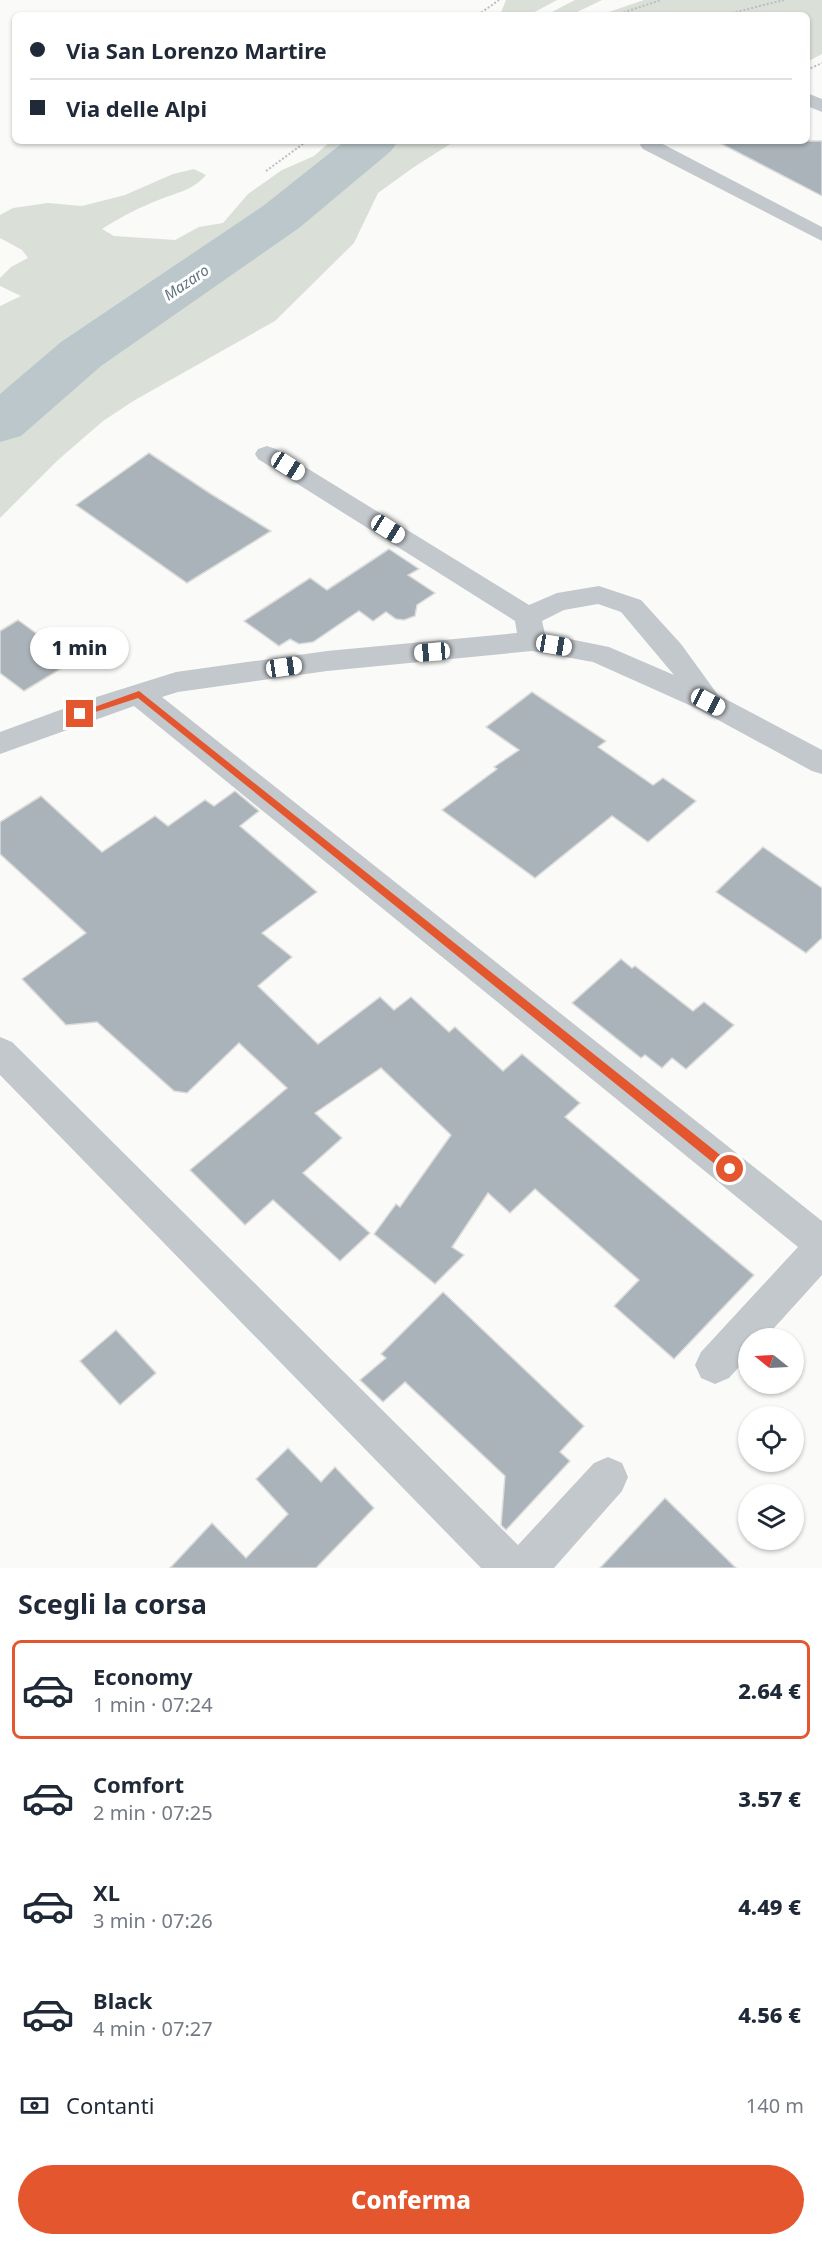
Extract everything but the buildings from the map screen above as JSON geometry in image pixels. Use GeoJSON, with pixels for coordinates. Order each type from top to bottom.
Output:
{"type":"FeatureCollection","features":[{"type":"Feature","properties":{"kind":"street"},"geometry":{"type":"LineString","coordinates":[[650,145],[822,235]]}},
{"type":"Feature","properties":{"kind":"street"},"geometry":{"type":"LineString","coordinates":[[267,454],[530,629],[599,654],[708,702],[822,764]]}},
{"type":"Feature","properties":{"kind":"street"},"geometry":{"type":"LineString","coordinates":[[0,743],[176,682],[530,629],[557,602],[599,595],[631,606],[671,651],[708,702]]}},
{"type":"Feature","properties":{"kind":"street"},"geometry":{"type":"LineString","coordinates":[[139,694],[822,1246],[715,1365]]}},
{"type":"Feature","properties":{"kind":"street"},"geometry":{"type":"LineString","coordinates":[[0,1052],[511,1568]]}},
{"type":"Feature","properties":{"kind":"street"},"geometry":{"type":"LineString","coordinates":[[525,1568],[608,1477]]}},
{"type":"Feature","properties":{"kind":"path"},"geometry":{"type":"LineString","coordinates":[[482,12],[499,0]]}},
{"type":"Feature","properties":{"kind":"path"},"geometry":{"type":"LineString","coordinates":[[625,12],[661,0]]}},
{"type":"Feature","properties":{"kind":"path"},"geometry":{"type":"LineString","coordinates":[[736,12],[784,0]]}},
{"type":"Feature","properties":{"kind":"path"},"geometry":{"type":"LineString","coordinates":[[266,171],[303,144]]}},
{"type":"Feature","properties":{"kind":"shaded area"},"geometry":{"type":"Polygon","coordinates":[[[506,0],[557,0],[535,12],[501,12],[506,0]]]}},
{"type":"Feature","properties":{"kind":"shaded area"},"geometry":{"type":"Polygon","coordinates":[[[575,0],[602,0],[577,12],[552,12],[575,0]]]}},
{"type":"Feature","properties":{"kind":"shaded area"},"geometry":{"type":"Polygon","coordinates":[[[644,0],[822,0],[822,54],[810,60],[810,12],[609,12],[644,0]]]}},
{"type":"Feature","properties":{"kind":"shaded area"},"geometry":{"type":"Polygon","coordinates":[[[328,144],[450,144],[378,193],[354,243],[275,321],[135,400],[103,421],[58,460],[0,518],[0,306],[21,296],[0,286],[0,278],[11,267],[28,258],[22,250],[0,238],[0,215],[13,208],[48,203],[82,206],[125,195],[173,174],[194,169],[206,175],[196,184],[123,216],[102,229],[114,236],[175,240],[199,227],[223,223],[248,194],[282,170],[314,156],[328,144]]]}},
{"type":"Feature","properties":{"kind":"waterway","name":"Mazaro"},"geometry":{"type":"LineString","coordinates":[[0,424],[81,354],[281,217],[370,144]]}},
{"type":"Feature","properties":{"kind":"route"},"geometry":{"type":"LineString","coordinates":[[80,714],[139,694],[730,1169]]}}]}
